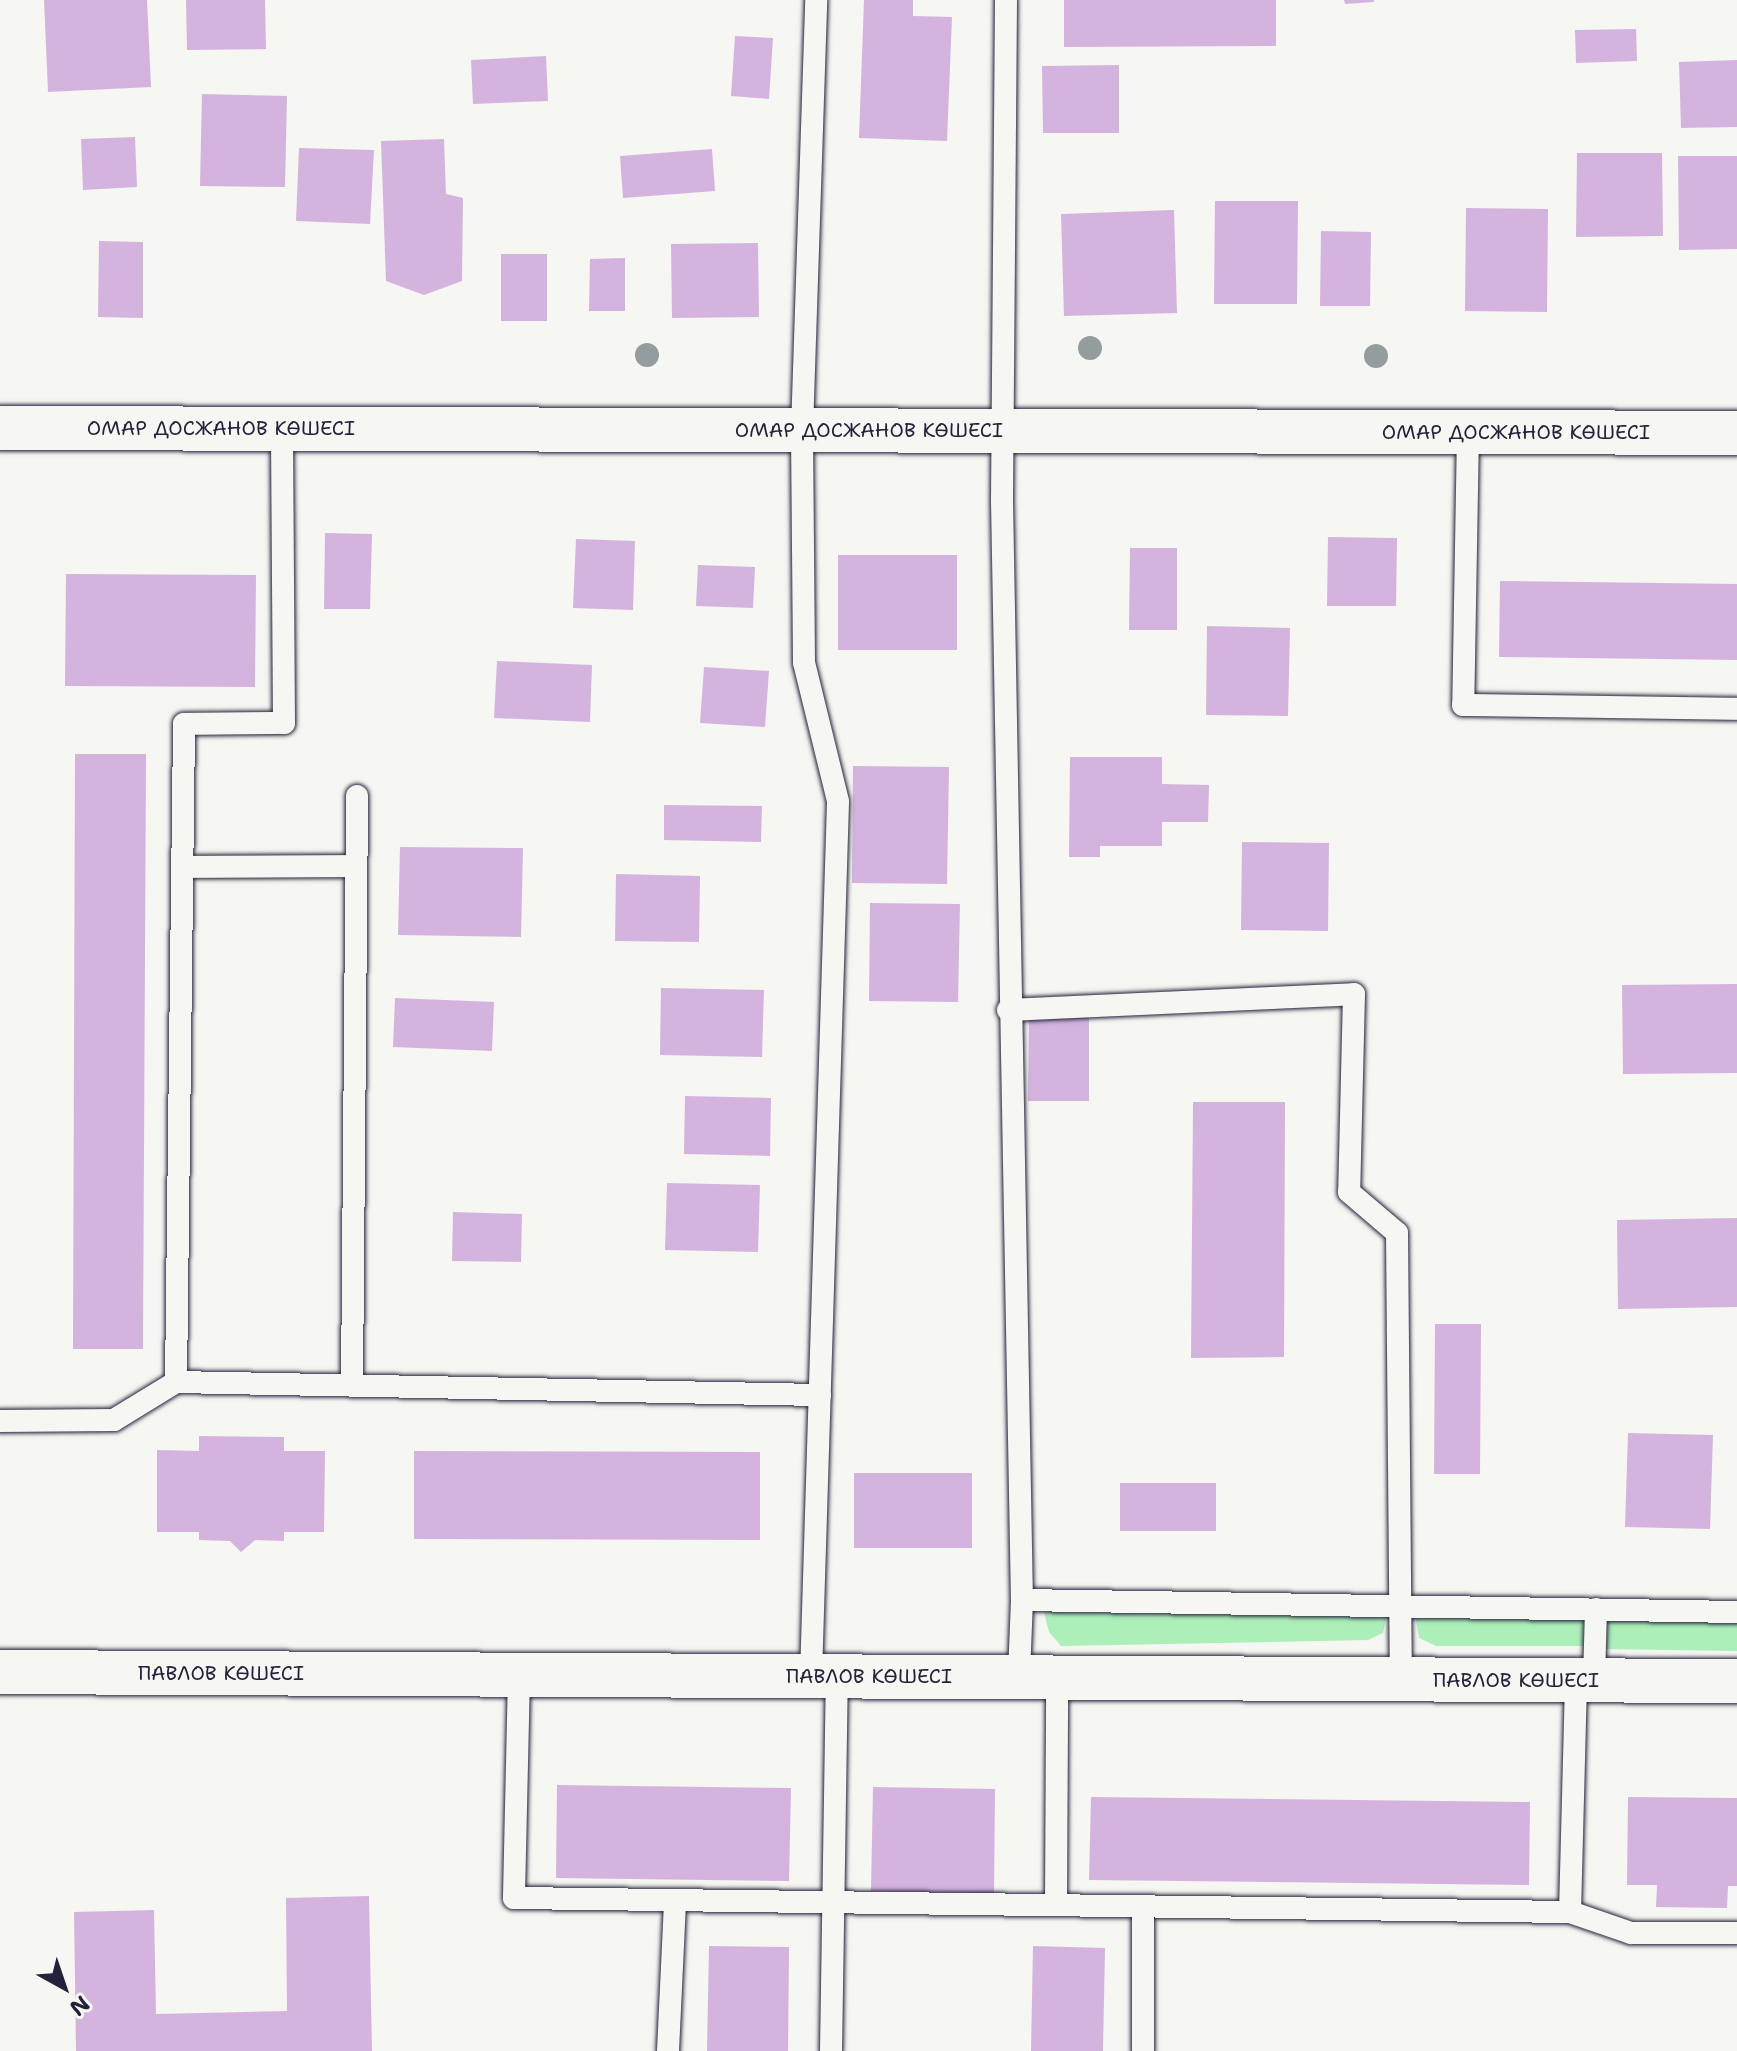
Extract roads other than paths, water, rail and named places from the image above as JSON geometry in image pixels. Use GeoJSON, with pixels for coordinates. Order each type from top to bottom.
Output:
{"type":"FeatureCollection","features":[{"type":"Feature","properties":{"kind":"street","name":"ОМАР ДОСЖАНОВ КӨШЕСІ"},"geometry":{"type":"LineString","coordinates":[[0,428],[1737,433]]}},
{"type":"Feature","properties":{"kind":"street","name":"ПАВЛОВ КӨШЕСІ"},"geometry":{"type":"LineString","coordinates":[[0,1672],[1737,1681]]}},
{"type":"Feature","properties":{"kind":"lane"},"geometry":{"type":"LineString","coordinates":[[816,0],[802,430],[804,663],[838,801],[820,1395],[824,1676],[833,1902],[831,2051]]}},
{"type":"Feature","properties":{"kind":"lane"},"geometry":{"type":"LineString","coordinates":[[1006,0],[1003,431],[1008,1010],[1022,1600],[1038,1677],[1056,1905]]}},
{"type":"Feature","properties":{"kind":"lane"},"geometry":{"type":"LineString","coordinates":[[176,1382],[184,724],[284,723],[282,428]]}},
{"type":"Feature","properties":{"kind":"lane"},"geometry":{"type":"LineString","coordinates":[[1468,432],[1463,705],[1737,709]]}},
{"type":"Feature","properties":{"kind":"lane"},"geometry":{"type":"LineString","coordinates":[[352,1385],[357,796]]}},
{"type":"Feature","properties":{"kind":"lane"},"geometry":{"type":"LineString","coordinates":[[182,867],[356,866]]}},
{"type":"Feature","properties":{"kind":"lane"},"geometry":{"type":"LineString","coordinates":[[1008,1010],[1354,994],[1349,1192],[1397,1233],[1401,1679]]}},
{"type":"Feature","properties":{"kind":"lane"},"geometry":{"type":"LineString","coordinates":[[0,1421],[114,1420],[176,1382],[820,1395]]}},
{"type":"Feature","properties":{"kind":"lane"},"geometry":{"type":"LineString","coordinates":[[1022,1600],[1737,1612]]}},
{"type":"Feature","properties":{"kind":"lane"},"geometry":{"type":"LineString","coordinates":[[1570,1912],[1585,1680],[1596,1609]]}},
{"type":"Feature","properties":{"kind":"lane"},"geometry":{"type":"LineString","coordinates":[[519,1675],[514,1898],[1570,1912],[1631,1933],[1737,1933]]}},
{"type":"Feature","properties":{"kind":"lane"},"geometry":{"type":"LineString","coordinates":[[668,2051],[675,1900]]}},
{"type":"Feature","properties":{"kind":"lane"},"geometry":{"type":"LineString","coordinates":[[1143,1906],[1143,2051]]}}]}
